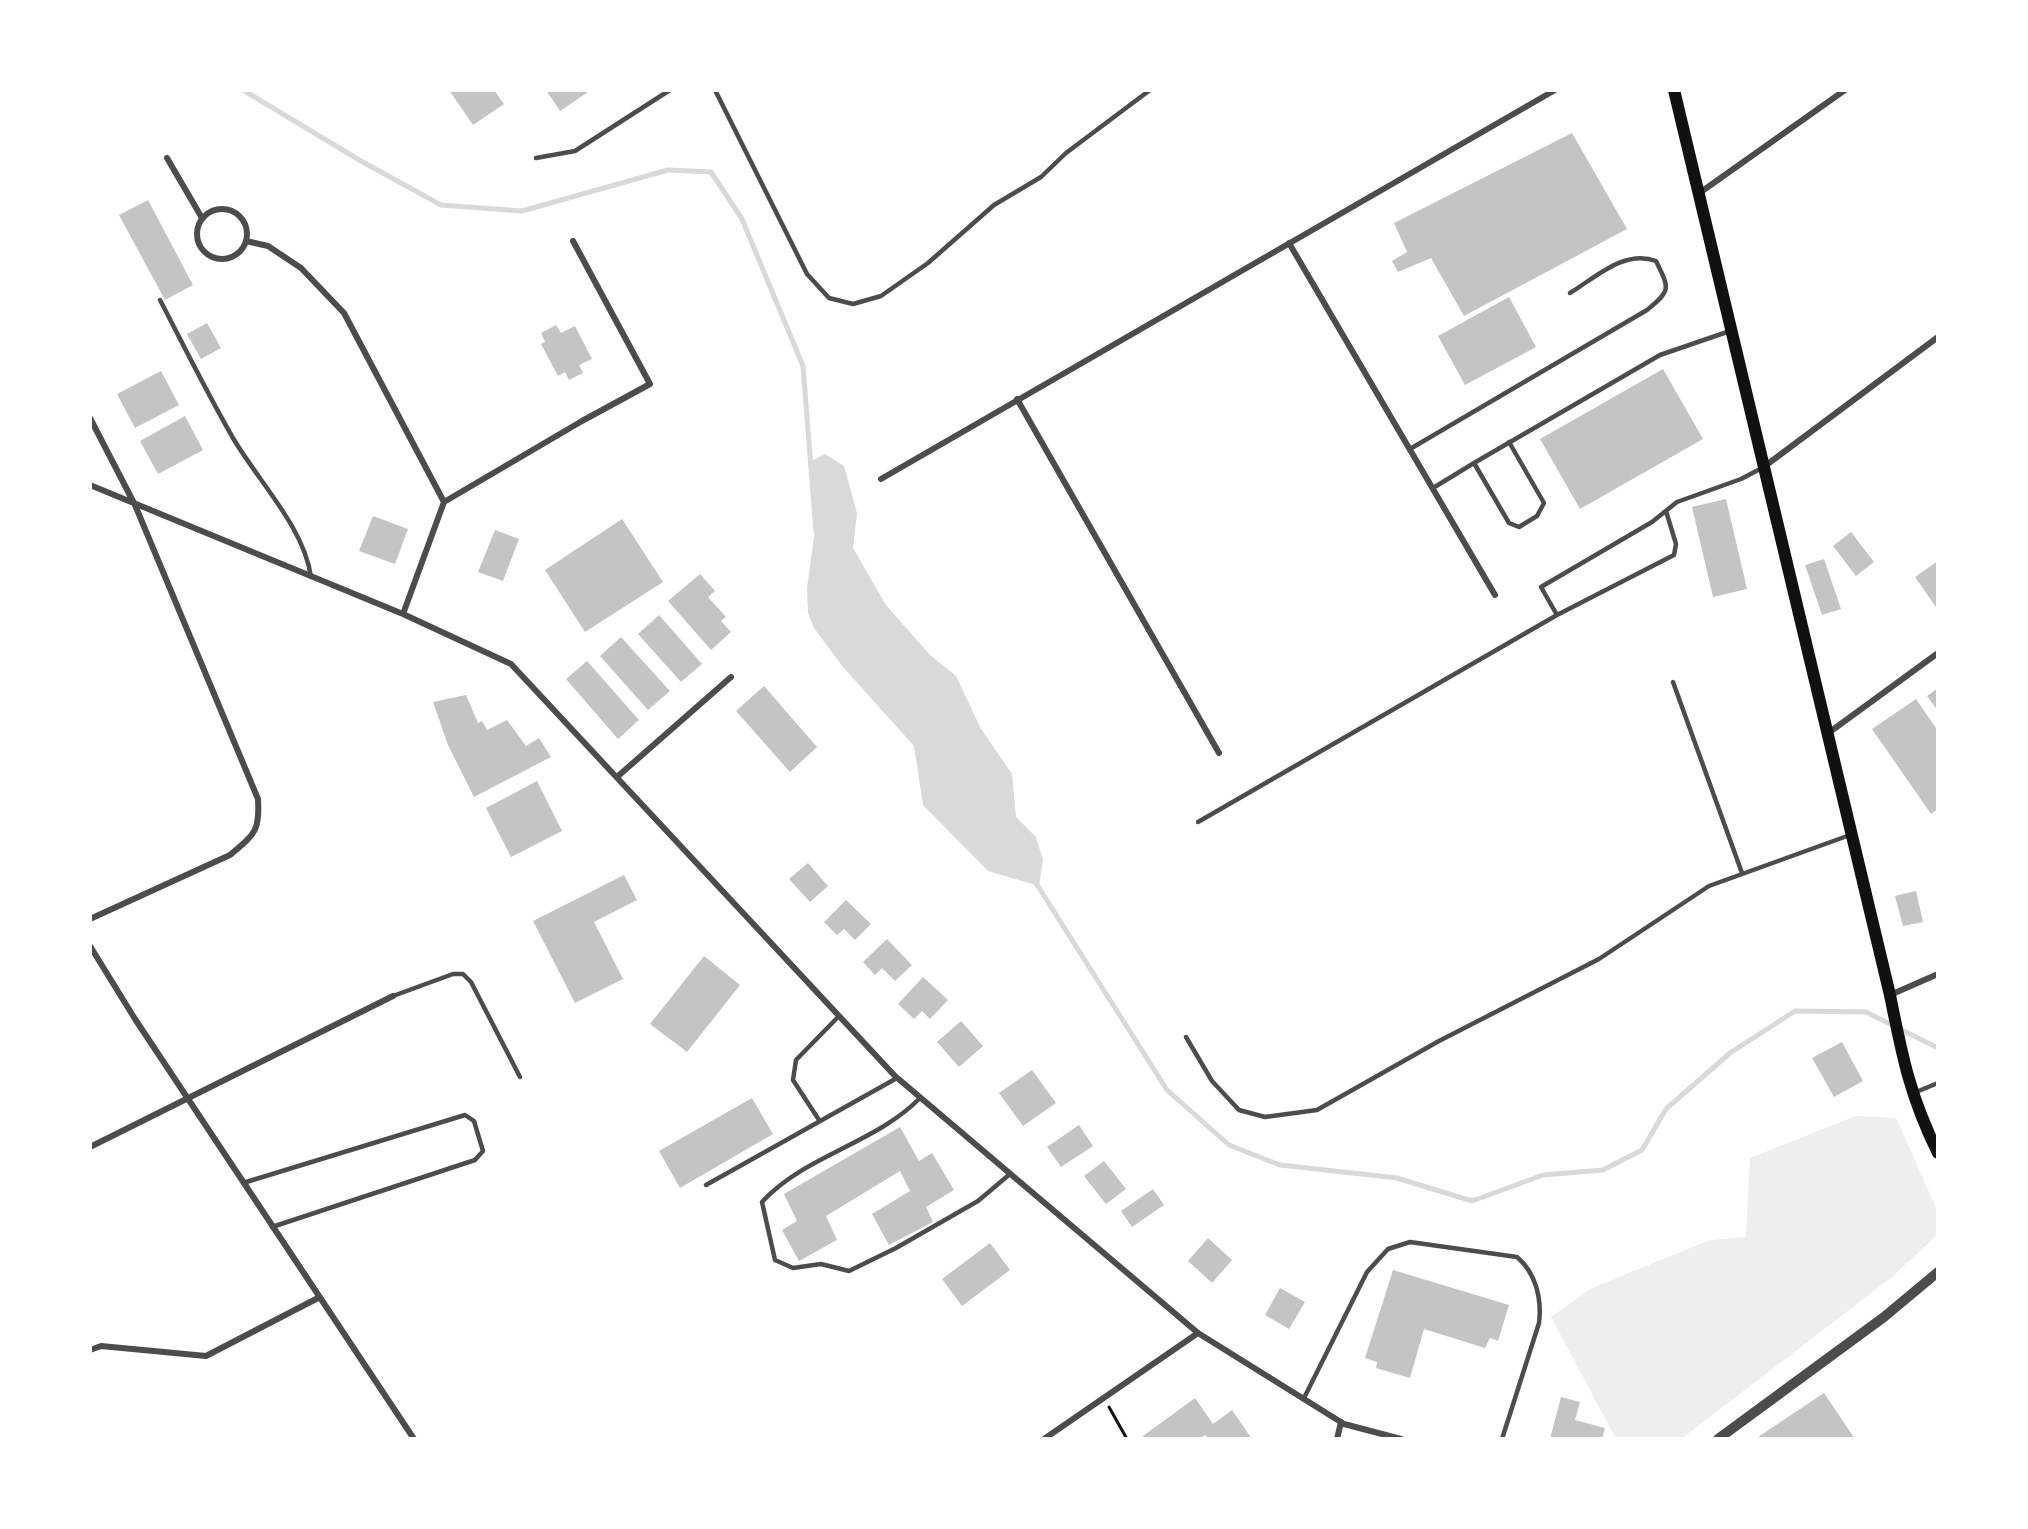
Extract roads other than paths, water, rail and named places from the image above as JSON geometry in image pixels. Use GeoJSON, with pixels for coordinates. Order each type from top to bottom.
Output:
{"type":"FeatureCollection","features":[{"type":"Feature","properties":{"kind":"main road"},"geometry":{"type":"LineString","coordinates":[[1674,90],[1762,468],[1890,995],[1899,1042],[1912,1094],[1922,1122],[1938,1153]]}},
{"type":"Feature","properties":{"kind":"street"},"geometry":{"type":"LineString","coordinates":[[881,479],[1555,90]]}},
{"type":"Feature","properties":{"kind":"street"},"geometry":{"type":"LineString","coordinates":[[1698,194],[1845,90]]}},
{"type":"Feature","properties":{"kind":"street"},"geometry":{"type":"LineString","coordinates":[[167,158],[202,218]]}},
{"type":"Feature","properties":{"kind":"street"},"geometry":{"type":"LineString","coordinates":[[222,208],[237,213],[246,226],[246,241],[235,255],[227,258],[210,256],[203,250],[197,234],[202,218],[222,208]]}},
{"type":"Feature","properties":{"kind":"street"},"geometry":{"type":"LineString","coordinates":[[246,241],[268,246],[302,268],[344,313],[444,502]]}},
{"type":"Feature","properties":{"kind":"street"},"geometry":{"type":"LineString","coordinates":[[403,614],[444,502],[582,420],[650,384],[573,241]]}},
{"type":"Feature","properties":{"kind":"street"},"geometry":{"type":"LineString","coordinates":[[1289,243],[1495,595]]}},
{"type":"Feature","properties":{"kind":"street"},"geometry":{"type":"LineString","coordinates":[[1762,468],[1938,337]]}},
{"type":"Feature","properties":{"kind":"street"},"geometry":{"type":"LineString","coordinates":[[1017,399],[1219,753]]}},
{"type":"Feature","properties":{"kind":"street"},"geometry":{"type":"LineString","coordinates":[[90,418],[135,506],[258,799],[260,822],[248,839],[230,855],[90,919]]}},
{"type":"Feature","properties":{"kind":"street"},"geometry":{"type":"LineString","coordinates":[[90,485],[135,506],[403,614],[511,664],[897,1078],[1198,1333],[1341,1422],[1401,1439]]}},
{"type":"Feature","properties":{"kind":"street"},"geometry":{"type":"LineString","coordinates":[[1826,735],[1938,653]]}},
{"type":"Feature","properties":{"kind":"street"},"geometry":{"type":"LineString","coordinates":[[617,777],[731,677]]}},
{"type":"Feature","properties":{"kind":"street"},"geometry":{"type":"LineString","coordinates":[[90,946],[318,1298],[414,1439]]}},
{"type":"Feature","properties":{"kind":"street"},"geometry":{"type":"LineString","coordinates":[[1890,995],[1938,974]]}},
{"type":"Feature","properties":{"kind":"street"},"geometry":{"type":"LineString","coordinates":[[90,1147],[393,996]]}},
{"type":"Feature","properties":{"kind":"street"},"geometry":{"type":"LineString","coordinates":[[1726,1437],[1884,1317],[1938,1272]]}},
{"type":"Feature","properties":{"kind":"street"},"geometry":{"type":"LineString","coordinates":[[90,1350],[101,1347],[206,1356],[318,1298]]}},
{"type":"Feature","properties":{"kind":"street"},"geometry":{"type":"LineString","coordinates":[[1044,1439],[1198,1333]]}},
{"type":"Feature","properties":{"kind":"street"},"geometry":{"type":"LineString","coordinates":[[1337,1439],[1341,1422]]}},
{"type":"Feature","properties":{"kind":"lane"},"geometry":{"type":"LineString","coordinates":[[536,158],[575,151],[670,90]]}},
{"type":"Feature","properties":{"kind":"lane"},"geometry":{"type":"LineString","coordinates":[[715,90],[746,147],[807,274],[829,298],[853,304],[881,296],[928,263],[994,205],[1041,177],[1066,153],[1150,90]]}},
{"type":"Feature","properties":{"kind":"lane"},"geometry":{"type":"LineString","coordinates":[[1410,449],[1647,310],[1665,296],[1667,284],[1656,261],[1644,256],[1629,257],[1570,293]]}},
{"type":"Feature","properties":{"kind":"lane"},"geometry":{"type":"LineString","coordinates":[[160,300],[234,440],[298,536],[308,558],[311,577]]}},
{"type":"Feature","properties":{"kind":"lane"},"geometry":{"type":"LineString","coordinates":[[1433,488],[1660,355],[1730,332]]}},
{"type":"Feature","properties":{"kind":"lane"},"geometry":{"type":"LineString","coordinates":[[1474,463],[1509,523],[1519,527],[1537,516],[1544,503],[1509,442]]}},
{"type":"Feature","properties":{"kind":"lane"},"geometry":{"type":"LineString","coordinates":[[1557,615],[1541,587],[1652,522],[1677,502],[1741,479],[1762,468]]}},
{"type":"Feature","properties":{"kind":"lane"},"geometry":{"type":"LineString","coordinates":[[1198,822],[1557,615],[1674,555],[1676,544],[1666,511]]}},
{"type":"Feature","properties":{"kind":"lane"},"geometry":{"type":"LineString","coordinates":[[1673,682],[1742,873]]}},
{"type":"Feature","properties":{"kind":"lane"},"geometry":{"type":"LineString","coordinates":[[1186,1037],[1212,1081],[1239,1110],[1265,1117],[1317,1110],[1448,1036],[1599,959],[1709,886],[1850,835]]}},
{"type":"Feature","properties":{"kind":"lane"},"geometry":{"type":"LineString","coordinates":[[393,996],[453,974],[463,974],[471,982],[520,1077]]}},
{"type":"Feature","properties":{"kind":"lane"},"geometry":{"type":"LineString","coordinates":[[819,1120],[793,1080],[796,1060],[839,1016]]}},
{"type":"Feature","properties":{"kind":"lane"},"geometry":{"type":"LineString","coordinates":[[706,1185],[897,1078]]}},
{"type":"Feature","properties":{"kind":"lane"},"geometry":{"type":"LineString","coordinates":[[1912,1094],[1938,1083]]}},
{"type":"Feature","properties":{"kind":"lane"},"geometry":{"type":"LineString","coordinates":[[920,1098],[874,1134],[780,1183],[762,1202],[775,1260],[793,1268],[821,1264],[849,1271],[896,1248],[978,1201],[1010,1174]]}},
{"type":"Feature","properties":{"kind":"lane"},"geometry":{"type":"LineString","coordinates":[[243,1182],[465,1115],[474,1121],[483,1151],[475,1160],[272,1227]]}},
{"type":"Feature","properties":{"kind":"lane"},"geometry":{"type":"LineString","coordinates":[[1304,1398],[1367,1272],[1388,1249],[1410,1242],[1517,1257],[1527,1265],[1541,1305],[1539,1323],[1502,1439]]}},
{"type":"Feature","properties":{"kind":"waterway"},"geometry":{"type":"LineString","coordinates":[[243,90],[361,161],[441,205],[522,211],[668,170],[711,172],[742,219],[803,366],[816,532]]}},
{"type":"Feature","properties":{"kind":"waterway"},"geometry":{"type":"LineString","coordinates":[[1034,880],[1167,1090],[1229,1145],[1280,1165],[1397,1178],[1472,1201],[1543,1175],[1603,1170],[1642,1150],[1666,1109],[1730,1053],[1795,1011],[1866,1012],[1938,1048]]}}]}
